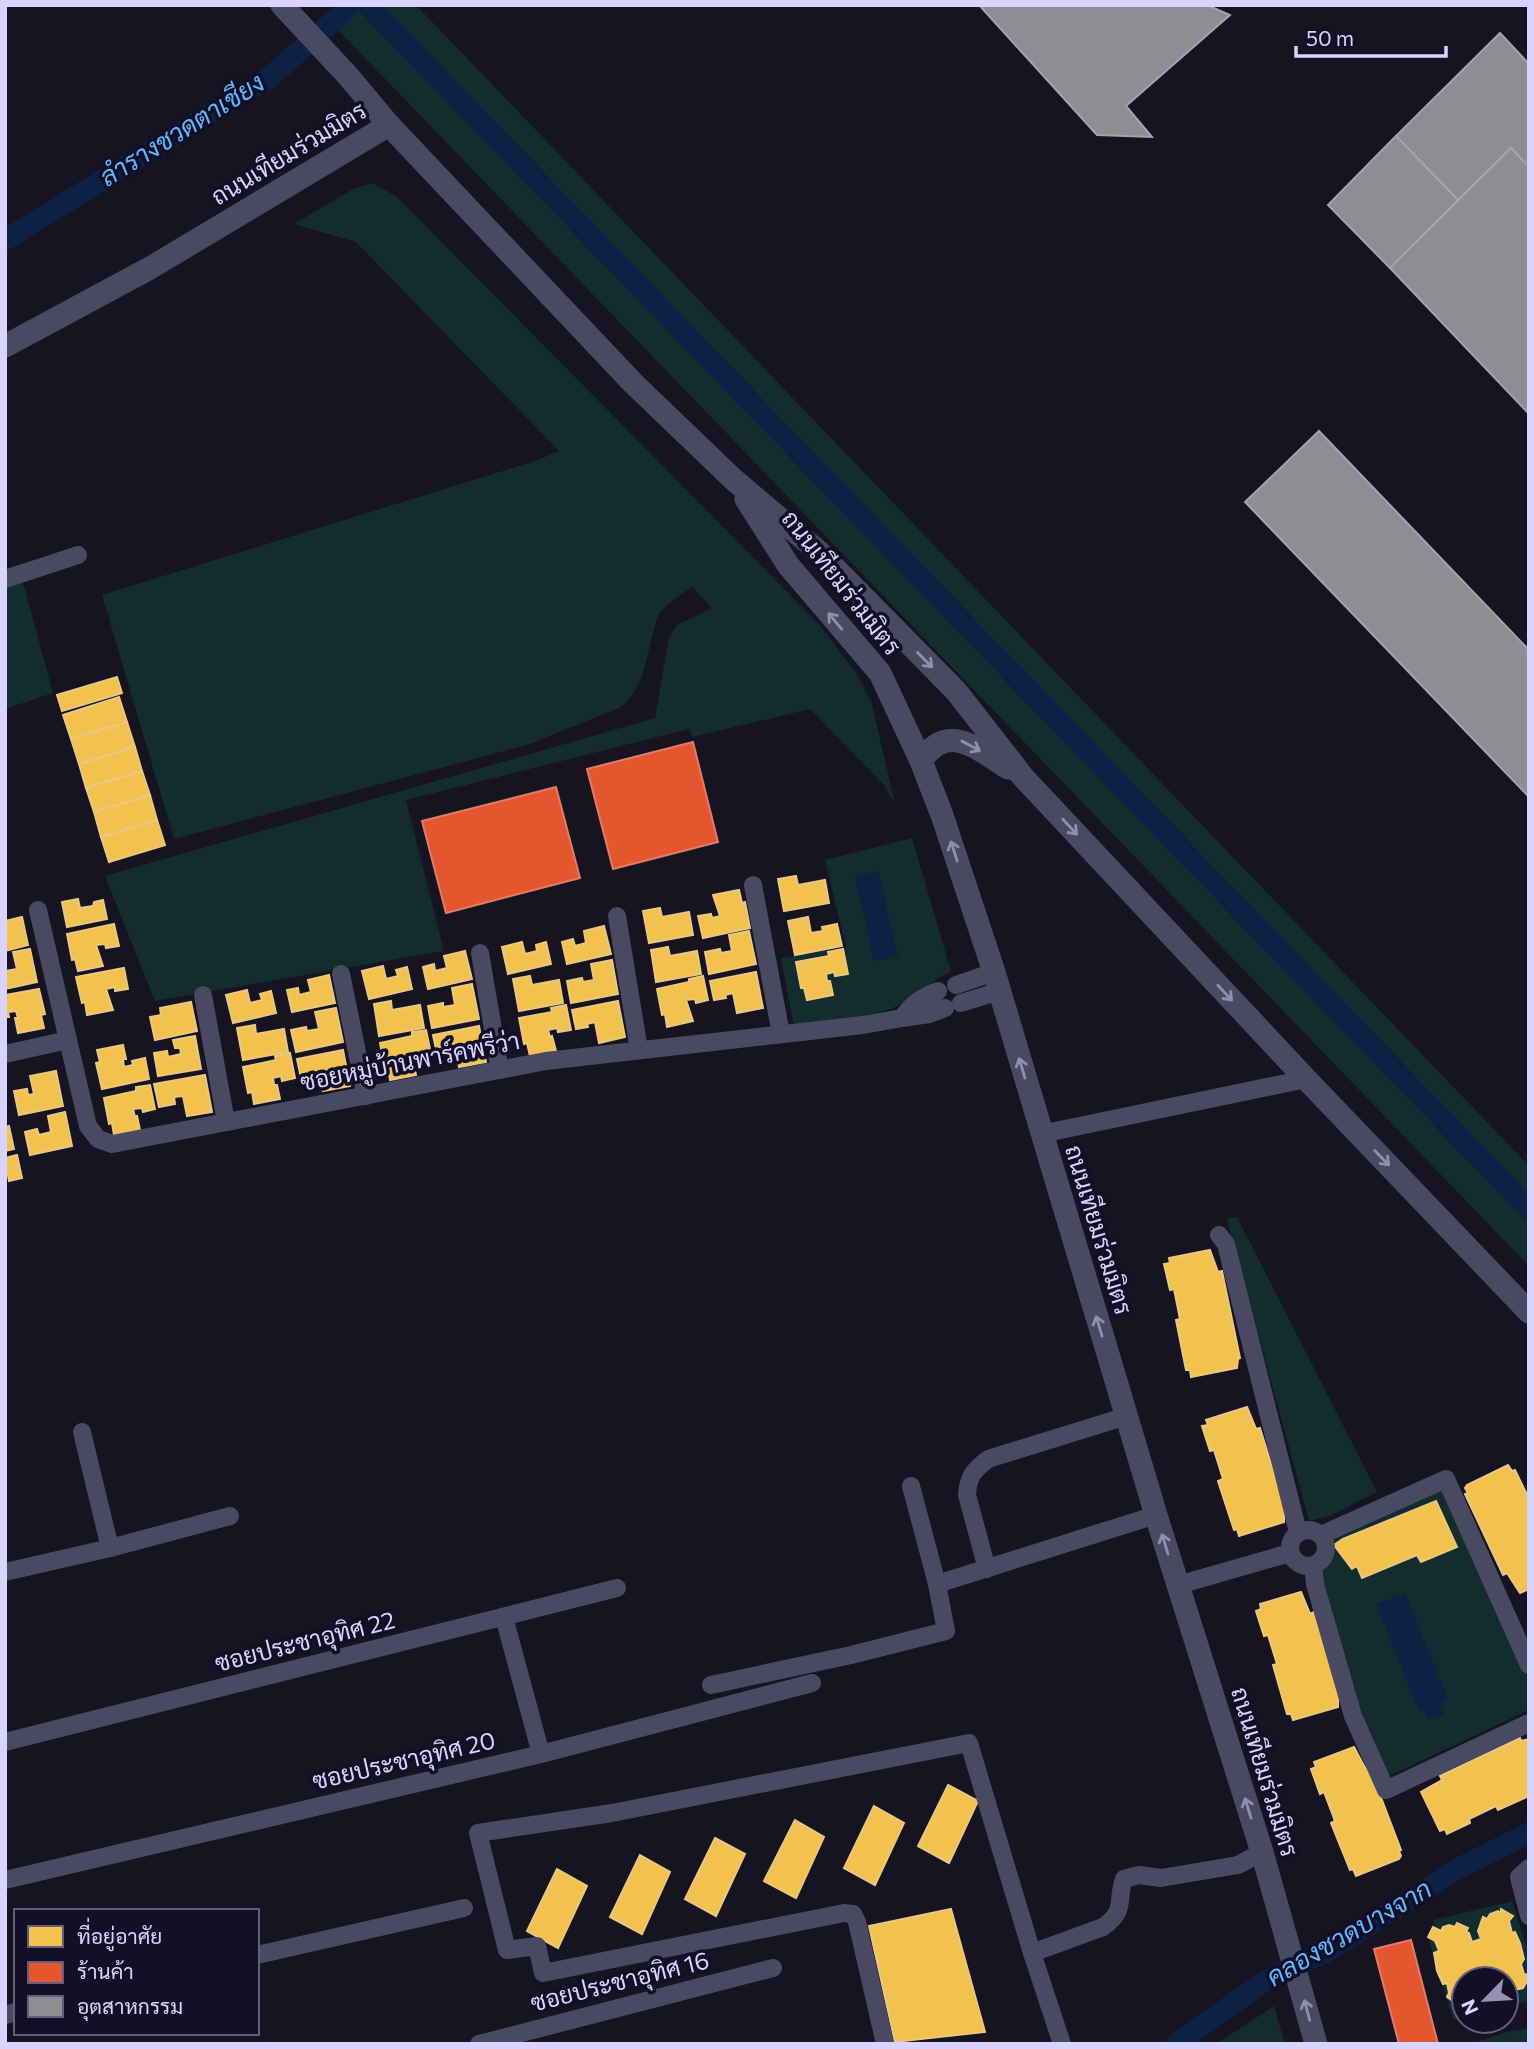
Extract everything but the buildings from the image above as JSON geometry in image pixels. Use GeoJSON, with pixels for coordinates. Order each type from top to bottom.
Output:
{"type":"FeatureCollection","features":[{"type":"Feature","properties":{"kind":"street"},"geometry":{"type":"LineString","coordinates":[[282,5],[389,125]]}},
{"type":"Feature","properties":{"kind":"street","name":"ถนนเทียมร่วมมิตร"},"geometry":{"type":"LineString","coordinates":[[5,346],[150,268],[389,125],[633,383],[733,479],[819,552],[957,691],[1023,778],[1529,1312]]}},
{"type":"Feature","properties":{"kind":"street","name":"ถนนเทียมร่วมมิตร"},"geometry":{"type":"LineString","coordinates":[[733,479],[788,565],[880,673],[921,761],[942,815],[997,982],[1156,1515],[1262,1852],[1316,2044]]}},
{"type":"Feature","properties":{"kind":"street"},"geometry":{"type":"LineString","coordinates":[[5,579],[78,555]]}},
{"type":"Feature","properties":{"kind":"street"},"geometry":{"type":"LineString","coordinates":[[921,761],[934,744],[964,740],[1023,778]]}},
{"type":"Feature","properties":{"kind":"street"},"geometry":{"type":"LineString","coordinates":[[753,885],[781,1034]]}},
{"type":"Feature","properties":{"kind":"street","name":"ซอยหมู่บ้านพาร์คพรีว่า"},"geometry":{"type":"LineString","coordinates":[[38,910],[88,1126],[98,1139],[112,1144],[545,1061],[863,1025],[929,1014],[953,1006],[997,982]]}},
{"type":"Feature","properties":{"kind":"street"},"geometry":{"type":"LineString","coordinates":[[617,916],[639,1050]]}},
{"type":"Feature","properties":{"kind":"street"},"geometry":{"type":"LineString","coordinates":[[480,953],[500,1070]]}},
{"type":"Feature","properties":{"kind":"street"},"geometry":{"type":"LineString","coordinates":[[341,974],[366,1096]]}},
{"type":"Feature","properties":{"kind":"street"},"geometry":{"type":"LineString","coordinates":[[956,985],[997,982]]}},
{"type":"Feature","properties":{"kind":"street"},"geometry":{"type":"LineString","coordinates":[[902,1018],[923,996],[939,991]]}},
{"type":"Feature","properties":{"kind":"street"},"geometry":{"type":"LineString","coordinates":[[203,995],[226,1122]]}},
{"type":"Feature","properties":{"kind":"street"},"geometry":{"type":"LineString","coordinates":[[5,1054],[68,1040]]}},
{"type":"Feature","properties":{"kind":"street"},"geometry":{"type":"LineString","coordinates":[[1041,1133],[1306,1079]]}},
{"type":"Feature","properties":{"kind":"street"},"geometry":{"type":"LineString","coordinates":[[1219,1235],[1226,1244],[1298,1532]]}},
{"type":"Feature","properties":{"kind":"street"},"geometry":{"type":"LineString","coordinates":[[987,1569],[967,1495],[972,1471],[988,1459],[1127,1416]]}},
{"type":"Feature","properties":{"kind":"street"},"geometry":{"type":"LineString","coordinates":[[82,1432],[110,1548]]}},
{"type":"Feature","properties":{"kind":"street"},"geometry":{"type":"LineString","coordinates":[[1321,1535],[1446,1479],[1529,1665]]}},
{"type":"Feature","properties":{"kind":"street"},"geometry":{"type":"LineString","coordinates":[[711,1685],[946,1632],[937,1584],[911,1486]]}},
{"type":"Feature","properties":{"kind":"street"},"geometry":{"type":"LineString","coordinates":[[937,1584],[1156,1515]]}},
{"type":"Feature","properties":{"kind":"street"},"geometry":{"type":"LineString","coordinates":[[5,1572],[230,1516]]}},
{"type":"Feature","properties":{"kind":"street"},"geometry":{"type":"LineString","coordinates":[[1310,1530],[1321,1535],[1326,1546],[1326,1553],[1313,1566],[1301,1565],[1292,1558],[1290,1541],[1298,1532],[1310,1530]]}},
{"type":"Feature","properties":{"kind":"street"},"geometry":{"type":"LineString","coordinates":[[1178,1586],[1290,1553]]}},
{"type":"Feature","properties":{"kind":"street"},"geometry":{"type":"LineString","coordinates":[[1313,1566],[1315,1584],[1353,1716],[1386,1790],[1529,1723]]}},
{"type":"Feature","properties":{"kind":"street","name":"ซอยประชาอุทิศ 22"},"geometry":{"type":"LineString","coordinates":[[5,1742],[617,1588]]}},
{"type":"Feature","properties":{"kind":"street"},"geometry":{"type":"LineString","coordinates":[[504,1617],[541,1754]]}},
{"type":"Feature","properties":{"kind":"street","name":"ซอยประชาอุทิศ 20"},"geometry":{"type":"LineString","coordinates":[[5,1880],[541,1754],[812,1683]]}},
{"type":"Feature","properties":{"kind":"street"},"geometry":{"type":"LineString","coordinates":[[886,2044],[853,1914],[844,1913],[543,1973],[537,1945],[507,1950],[478,1833],[612,1813],[969,1743],[1062,2044]]}},
{"type":"Feature","properties":{"kind":"street"},"geometry":{"type":"LineString","coordinates":[[1032,1953],[1104,1927],[1113,1919],[1122,1899],[1121,1887],[1124,1880],[1130,1876],[1161,1878],[1238,1865],[1262,1852]]}},
{"type":"Feature","properties":{"kind":"street"},"geometry":{"type":"LineString","coordinates":[[1529,1868],[1519,1877],[1529,1916]]}},
{"type":"Feature","properties":{"kind":"street"},"geometry":{"type":"LineString","coordinates":[[259,1955],[464,1908]]}},
{"type":"Feature","properties":{"kind":"street","name":"ซอยประชาอุทิศ 16"},"geometry":{"type":"LineString","coordinates":[[479,2044],[773,1968]]}},
{"type":"Feature","properties":{"kind":"green space"},"geometry":{"type":"Polygon","coordinates":[[[360,5],[416,5],[1529,1166],[1529,1266],[339,31],[360,5]]]}},
{"type":"Feature","properties":{"kind":"green space"},"geometry":{"type":"Polygon","coordinates":[[[372,183],[396,196],[819,624],[857,674],[872,704],[895,805],[884,785],[810,709],[692,737],[689,729],[406,800],[444,951],[155,1001],[105,876],[655,718],[669,637],[677,625],[712,608],[692,587],[665,608],[659,615],[636,690],[619,708],[527,745],[174,839],[102,595],[538,460],[559,451],[356,242],[294,224],[353,189],[372,183]]]}},
{"type":"Feature","properties":{"kind":"green space"},"geometry":{"type":"Polygon","coordinates":[[[23,582],[53,693],[5,709],[5,587],[23,582]]]}},
{"type":"Feature","properties":{"kind":"green space"},"geometry":{"type":"Polygon","coordinates":[[[912,838],[951,971],[885,1011],[846,1020],[794,1027],[781,958],[846,947],[825,860],[912,838]]]}},
{"type":"Feature","properties":{"kind":"green space"},"geometry":{"type":"Polygon","coordinates":[[[1237,1217],[1377,1492],[1330,1516],[1309,1521],[1227,1219],[1237,1217]]]}},
{"type":"Feature","properties":{"kind":"green space"},"geometry":{"type":"Polygon","coordinates":[[[1439,1489],[1446,1493],[1529,1682],[1529,1710],[1389,1776],[1365,1726],[1318,1574],[1330,1558],[1330,1537],[1439,1489]]]}},
{"type":"Feature","properties":{"kind":"green space"},"geometry":{"type":"Polygon","coordinates":[[[1512,1901],[1529,1954],[1529,2001],[1520,2003],[1520,1965],[1450,1965],[1450,2009],[1429,1942],[1434,1920],[1512,1901]]]}},
{"type":"Feature","properties":{"kind":"green space"},"geometry":{"type":"Polygon","coordinates":[[[1274,2006],[1285,2044],[1216,2044],[1274,2006]]]}},
{"type":"Feature","properties":{"kind":"green space"},"geometry":{"type":"Polygon","coordinates":[[[1529,2028],[1529,2044],[1471,2044],[1498,2035],[1520,2035],[1520,2029],[1529,2028]]]}},
{"type":"Feature","properties":{"kind":"water"},"geometry":{"type":"Polygon","coordinates":[[[878,871],[898,956],[874,961],[855,876],[878,871]]]}},
{"type":"Feature","properties":{"kind":"water"},"geometry":{"type":"Polygon","coordinates":[[[1405,1593],[1448,1699],[1440,1702],[1445,1713],[1428,1720],[1423,1710],[1419,1711],[1376,1604],[1405,1593]]]}},
{"type":"Feature","properties":{"kind":"waterway","name":"ลำรางชวดตาเชียง"},"geometry":{"type":"LineString","coordinates":[[5,240],[270,77],[337,18],[347,5]]}},
{"type":"Feature","properties":{"kind":"waterway"},"geometry":{"type":"LineString","coordinates":[[368,5],[1529,1209]]}},
{"type":"Feature","properties":{"kind":"waterway","name":"คลองชวดบางจาก"},"geometry":{"type":"LineString","coordinates":[[1176,2044],[1265,1981],[1330,1950],[1457,1869],[1529,1833]]}}]}
